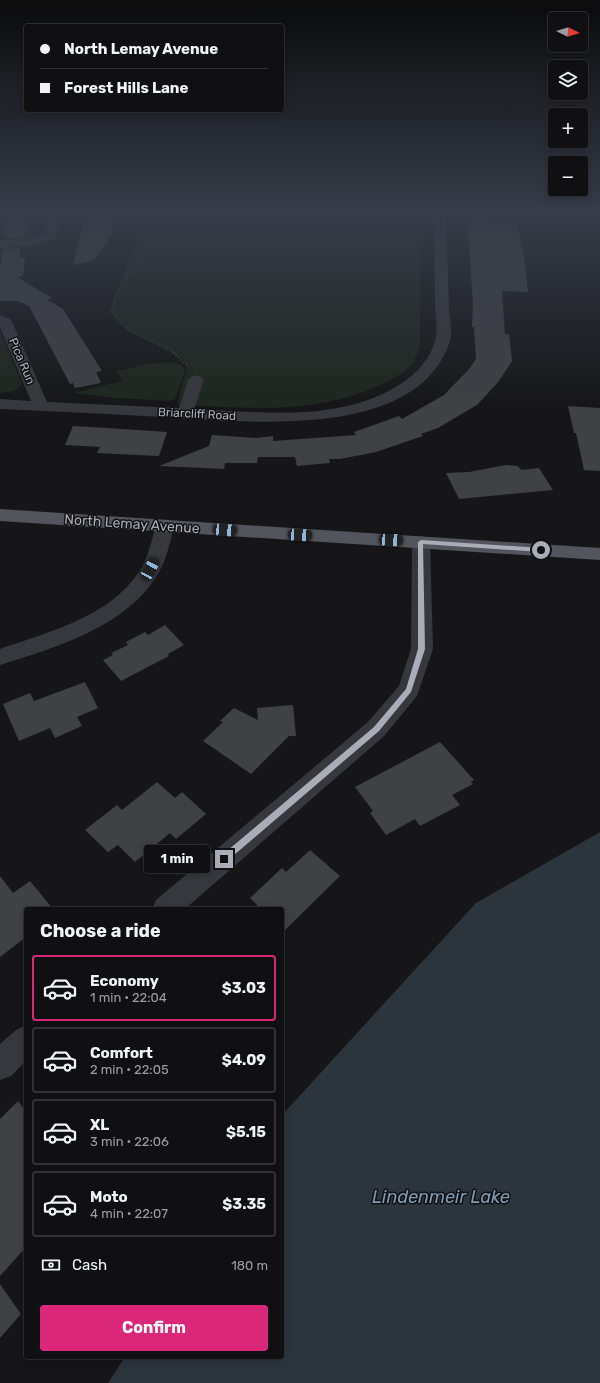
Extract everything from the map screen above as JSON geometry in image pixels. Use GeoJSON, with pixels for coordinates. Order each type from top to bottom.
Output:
{"type":"FeatureCollection","features":[{"type":"Feature","properties":{"kind":"main road","name":"North Lemay Avenue"},"geometry":{"type":"LineString","coordinates":[[0,515],[600,554]]}},
{"type":"Feature","properties":{"kind":"street","name":"Briarcliff Road"},"geometry":{"type":"LineString","coordinates":[[0,404],[277,418],[305,417],[342,412],[390,396],[407,387],[425,373],[437,359],[443,340],[442,278]]}},
{"type":"Feature","properties":{"kind":"street","name":"Pica Run"},"geometry":{"type":"LineString","coordinates":[[0,319],[5,322],[41,406]]}},
{"type":"Feature","properties":{"kind":"street"},"geometry":{"type":"LineString","coordinates":[[185,413],[196,380]]}},
{"type":"Feature","properties":{"kind":"street"},"geometry":{"type":"LineString","coordinates":[[0,657],[67,632],[104,616],[128,598],[146,577],[155,560],[165,526]]}},
{"type":"Feature","properties":{"kind":"street"},"geometry":{"type":"LineString","coordinates":[[168,907],[376,729],[409,690],[422,649],[421,542]]}},
{"type":"Feature","properties":{"kind":"street"},"geometry":{"type":"LineString","coordinates":[[0,1065],[24,1042]]}},
{"type":"Feature","properties":{"kind":"path"},"geometry":{"type":"LineString","coordinates":[[127,278],[114,299],[115,313],[118,320],[129,329],[174,352],[183,359],[188,366]]}},
{"type":"Feature","properties":{"kind":"shaded area"},"geometry":{"type":"Polygon","coordinates":[[[122,278],[421,278],[420,347],[412,364],[395,378],[366,391],[342,399],[296,407],[249,408],[177,405],[187,366],[182,358],[127,330],[109,312],[122,278]]]}},
{"type":"Feature","properties":{"kind":"shaded area"},"geometry":{"type":"Polygon","coordinates":[[[0,331],[22,384],[14,391],[0,393],[0,331]]]}},
{"type":"Feature","properties":{"kind":"shaded area"},"geometry":{"type":"Polygon","coordinates":[[[170,362],[181,365],[185,370],[175,399],[169,401],[117,398],[73,393],[122,381],[117,371],[149,364],[170,362]]]}},
{"type":"Feature","properties":{"kind":"water","name":"Lindenmeir Lake"},"geometry":{"type":"Polygon","coordinates":[[[600,832],[600,1383],[108,1383],[124,1359],[284,1359],[284,1113],[476,903],[600,832]]]}},
{"type":"Feature","properties":{"kind":"building"},"geometry":{"type":"Polygon","coordinates":[[[0,278],[18,278],[52,298],[47,300],[63,309],[102,371],[96,372],[101,383],[75,388],[73,383],[70,384],[29,306],[18,301],[0,301],[0,278]]]}},
{"type":"Feature","properties":{"kind":"building"},"geometry":{"type":"Polygon","coordinates":[[[471,278],[526,278],[528,292],[502,291],[505,334],[509,334],[512,361],[499,381],[477,405],[438,428],[421,434],[423,436],[376,452],[340,459],[329,459],[330,463],[297,466],[295,457],[258,457],[257,463],[225,463],[224,469],[159,466],[209,446],[212,435],[256,438],[273,436],[273,441],[356,435],[354,432],[399,416],[402,419],[444,395],[470,368],[476,359],[474,327],[472,327],[473,303],[471,278]]]}},
{"type":"Feature","properties":{"kind":"building"},"geometry":{"type":"Polygon","coordinates":[[[568,406],[600,408],[600,471],[584,470],[576,433],[574,433],[568,406]]]}},
{"type":"Feature","properties":{"kind":"building"},"geometry":{"type":"Polygon","coordinates":[[[73,426],[167,432],[159,456],[97,453],[100,447],[65,445],[73,426]]]}},
{"type":"Feature","properties":{"kind":"building"},"geometry":{"type":"Polygon","coordinates":[[[506,465],[518,466],[521,470],[539,468],[553,490],[459,499],[446,473],[469,472],[506,465]]]}},
{"type":"Feature","properties":{"kind":"building"},"geometry":{"type":"Polygon","coordinates":[[[165,625],[184,645],[168,654],[169,656],[121,681],[103,660],[113,655],[111,653],[128,645],[126,642],[145,632],[148,635],[165,625]]]}},
{"type":"Feature","properties":{"kind":"building"},"geometry":{"type":"Polygon","coordinates":[[[85,682],[98,708],[77,717],[82,726],[55,738],[50,728],[19,741],[3,704],[30,693],[34,701],[85,682]]]}},
{"type":"Feature","properties":{"kind":"building"},"geometry":{"type":"Polygon","coordinates":[[[293,705],[296,736],[289,736],[251,774],[203,741],[223,722],[220,721],[234,708],[258,720],[257,708],[293,705]]]}},
{"type":"Feature","properties":{"kind":"building"},"geometry":{"type":"Polygon","coordinates":[[[440,742],[474,780],[471,782],[473,784],[452,795],[460,805],[420,826],[415,819],[386,835],[370,813],[373,811],[355,787],[440,742]]]}},
{"type":"Feature","properties":{"kind":"building"},"geometry":{"type":"Polygon","coordinates":[[[157,782],[175,798],[182,792],[206,814],[176,839],[170,833],[135,862],[118,845],[108,852],[85,830],[117,805],[122,810],[157,782]]]}},
{"type":"Feature","properties":{"kind":"building"},"geometry":{"type":"Polygon","coordinates":[[[310,850],[340,876],[284,931],[284,907],[259,907],[250,898],[282,868],[286,872],[310,850]]]}},
{"type":"Feature","properties":{"kind":"building"},"geometry":{"type":"Polygon","coordinates":[[[0,876],[13,893],[30,881],[51,907],[24,907],[24,939],[0,957],[0,876]]]}},
{"type":"Feature","properties":{"kind":"building"},"geometry":{"type":"Polygon","coordinates":[[[18,1101],[24,1108],[24,1249],[0,1276],[0,1119],[18,1101]]]}},
{"type":"Feature","properties":{"kind":"building"},"geometry":{"type":"Polygon","coordinates":[[[0,1284],[21,1314],[0,1338],[0,1284]]]}},
{"type":"Feature","properties":{"kind":"route"},"geometry":{"type":"LineString","coordinates":[[224,859],[376,729],[409,690],[422,649],[421,542],[541,550]]}}]}
